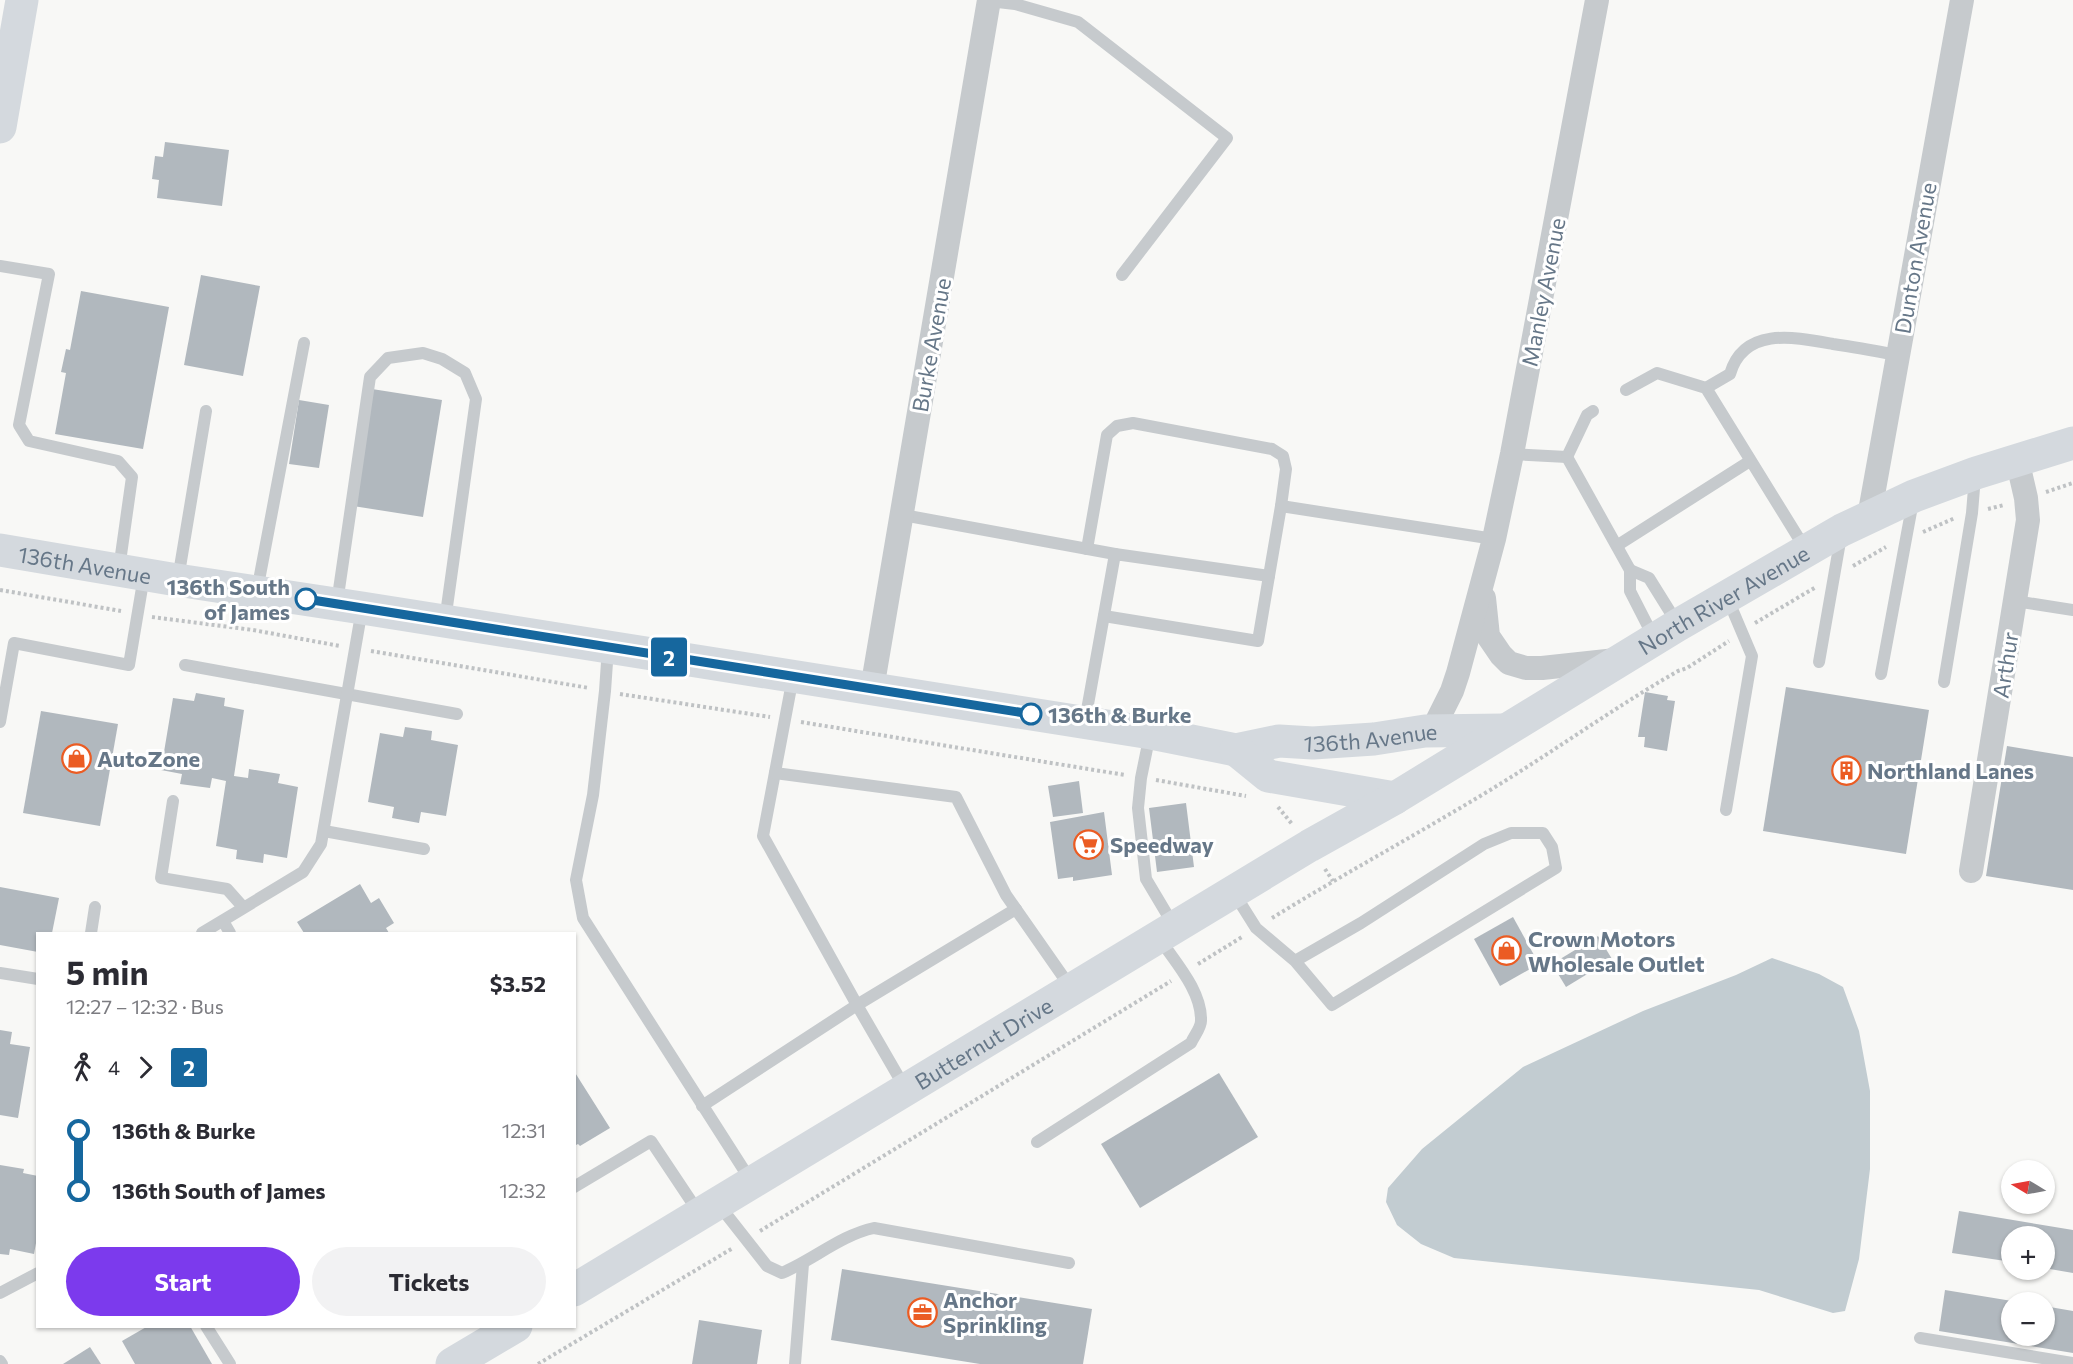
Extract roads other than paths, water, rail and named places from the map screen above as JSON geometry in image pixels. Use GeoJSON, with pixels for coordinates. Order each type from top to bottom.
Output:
{"type":"FeatureCollection","features":[{"type":"Feature","properties":{"kind":"street"},"geometry":{"type":"LineString","coordinates":[[0,127],[22,0]]}},
{"type":"Feature","properties":{"kind":"street","name":"Burke Avenue"},"geometry":{"type":"LineString","coordinates":[[872,689],[989,0]]}},
{"type":"Feature","properties":{"kind":"street","name":"Manley Avenue"},"geometry":{"type":"LineString","coordinates":[[1432,731],[1452,691],[1494,539],[1598,0]]}},
{"type":"Feature","properties":{"kind":"street","name":"Dunton Avenue"},"geometry":{"type":"LineString","coordinates":[[1855,523],[1897,355],[1962,0]]}},
{"type":"Feature","properties":{"kind":"street","name":"North River Avenue"},"geometry":{"type":"LineString","coordinates":[[1395,798],[1623,659],[1855,523],[1914,496],[1976,472],[2073,443]]}},
{"type":"Feature","properties":{"kind":"street","name":"Arthur"},"geometry":{"type":"LineString","coordinates":[[1971,871],[2028,520],[2026,498],[2017,459]]}},
{"type":"Feature","properties":{"kind":"street","name":"136th Avenue"},"geometry":{"type":"LineString","coordinates":[[0,550],[177,580],[1150,733],[1236,750],[1279,741],[1323,743],[1432,731],[1505,730]]}},
{"type":"Feature","properties":{"kind":"street","name":"Manley Avenue"},"geometry":{"type":"LineString","coordinates":[[1483,583],[1488,636],[1509,663],[1526,668],[1542,668],[1623,659]]}},
{"type":"Feature","properties":{"kind":"street","name":"136th Avenue"},"geometry":{"type":"LineString","coordinates":[[1236,750],[1268,776],[1395,798]]}},
{"type":"Feature","properties":{"kind":"street","name":"Butternut Drive"},"geometry":{"type":"LineString","coordinates":[[576,1289],[1309,846],[1395,798]]}},
{"type":"Feature","properties":{"kind":"street"},"geometry":{"type":"LineString","coordinates":[[452,1364],[502,1337]]}},
{"type":"Feature","properties":{"kind":"lane"},"geometry":{"type":"LineString","coordinates":[[989,0],[1015,4],[1078,22],[1227,138],[1122,275]]}},
{"type":"Feature","properties":{"kind":"lane"},"geometry":{"type":"LineString","coordinates":[[0,266],[49,274],[19,425],[29,441],[118,461],[132,477],[131,572],[138,614],[129,665],[14,644],[0,722]]}},
{"type":"Feature","properties":{"kind":"lane"},"geometry":{"type":"LineString","coordinates":[[1706,388],[1730,374],[1733,364],[1742,351],[1751,345],[1772,338],[1791,337],[1897,355]]}},
{"type":"Feature","properties":{"kind":"lane"},"geometry":{"type":"LineString","coordinates":[[257,592],[304,343]]}},
{"type":"Feature","properties":{"kind":"lane"},"geometry":{"type":"LineString","coordinates":[[204,932],[303,872],[321,844],[355,648],[350,606],[370,377],[388,358],[423,353],[442,359],[465,373],[476,399],[445,621]]}},
{"type":"Feature","properties":{"kind":"lane"},"geometry":{"type":"LineString","coordinates":[[1626,390],[1657,373],[1706,388],[1806,551]]}},
{"type":"Feature","properties":{"kind":"lane"},"geometry":{"type":"LineString","coordinates":[[177,580],[206,411]]}},
{"type":"Feature","properties":{"kind":"lane"},"geometry":{"type":"LineString","coordinates":[[1567,457],[1587,416],[1593,411]]}},
{"type":"Feature","properties":{"kind":"lane"},"geometry":{"type":"LineString","coordinates":[[1087,549],[1107,435],[1117,426],[1133,423],[1272,449],[1283,456],[1287,469],[1258,641],[1104,616]]}},
{"type":"Feature","properties":{"kind":"lane"},"geometry":{"type":"LineString","coordinates":[[1512,454],[1567,457]]}},
{"type":"Feature","properties":{"kind":"lane"},"geometry":{"type":"LineString","coordinates":[[1567,457],[1630,570],[1630,591],[1667,633]]}},
{"type":"Feature","properties":{"kind":"lane"},"geometry":{"type":"LineString","coordinates":[[1618,545],[1750,461]]}},
{"type":"Feature","properties":{"kind":"lane"},"geometry":{"type":"LineString","coordinates":[[1944,682],[1972,513],[1976,472]]}},
{"type":"Feature","properties":{"kind":"lane"},"geometry":{"type":"LineString","coordinates":[[1881,674],[1914,496]]}},
{"type":"Feature","properties":{"kind":"lane"},"geometry":{"type":"LineString","coordinates":[[1281,506],[1494,539]]}},
{"type":"Feature","properties":{"kind":"lane"},"geometry":{"type":"LineString","coordinates":[[903,515],[1115,554],[1269,576]]}},
{"type":"Feature","properties":{"kind":"lane"},"geometry":{"type":"LineString","coordinates":[[1819,662],[1855,523]]}},
{"type":"Feature","properties":{"kind":"lane"},"geometry":{"type":"LineString","coordinates":[[1085,723],[1115,554]]}},
{"type":"Feature","properties":{"kind":"lane"},"geometry":{"type":"LineString","coordinates":[[1630,570],[1649,578],[1667,633]]}},
{"type":"Feature","properties":{"kind":"lane"},"geometry":{"type":"LineString","coordinates":[[1726,810],[1752,656],[1727,597]]}},
{"type":"Feature","properties":{"kind":"lane"},"geometry":{"type":"LineString","coordinates":[[2015,601],[2073,610]]}},
{"type":"Feature","properties":{"kind":"lane"},"geometry":{"type":"LineString","coordinates":[[608,647],[593,795],[576,880],[583,918],[752,1183]]}},
{"type":"Feature","properties":{"kind":"lane"},"geometry":{"type":"LineString","coordinates":[[185,665],[456,714]]}},
{"type":"Feature","properties":{"kind":"lane"},"geometry":{"type":"LineString","coordinates":[[793,677],[763,836],[906,1090]]}},
{"type":"Feature","properties":{"kind":"lane"},"geometry":{"type":"LineString","coordinates":[[1037,1142],[1191,1043],[1201,1024],[1198,1000],[1183,973],[1146,879],[1138,808],[1150,733]]}},
{"type":"Feature","properties":{"kind":"lane"},"geometry":{"type":"LineString","coordinates":[[775,773],[956,797],[1006,895],[1072,989]]}},
{"type":"Feature","properties":{"kind":"lane"},"geometry":{"type":"LineString","coordinates":[[173,801],[161,878],[228,889],[243,907]]}},
{"type":"Feature","properties":{"kind":"lane"},"geometry":{"type":"LineString","coordinates":[[324,831],[424,849]]}},
{"type":"Feature","properties":{"kind":"lane"},"geometry":{"type":"LineString","coordinates":[[1233,892],[1256,928],[1295,961],[1332,1005],[1556,868],[1552,847],[1543,833],[1510,833],[1484,844],[1360,923],[1295,961]]}},
{"type":"Feature","properties":{"kind":"lane"},"geometry":{"type":"LineString","coordinates":[[91,932],[95,907]]}},
{"type":"Feature","properties":{"kind":"lane"},"geometry":{"type":"LineString","coordinates":[[702,1106],[857,1005],[1016,909]]}},
{"type":"Feature","properties":{"kind":"lane"},"geometry":{"type":"LineString","coordinates":[[223,921],[229,932]]}},
{"type":"Feature","properties":{"kind":"lane"},"geometry":{"type":"LineString","coordinates":[[0,973],[36,979]]}},
{"type":"Feature","properties":{"kind":"lane"},"geometry":{"type":"LineString","coordinates":[[576,1185],[651,1141],[709,1209],[747,1239],[767,1266],[782,1273],[803,1264],[857,1231],[874,1228],[1069,1263]]}},
{"type":"Feature","properties":{"kind":"lane"},"geometry":{"type":"LineString","coordinates":[[795,1364],[803,1264]]}},
{"type":"Feature","properties":{"kind":"lane"},"geometry":{"type":"LineString","coordinates":[[0,1293],[36,1274]]}},
{"type":"Feature","properties":{"kind":"lane"},"geometry":{"type":"LineString","coordinates":[[207,1328],[230,1364]]}},
{"type":"Feature","properties":{"kind":"lane"},"geometry":{"type":"LineString","coordinates":[[1920,1338],[2073,1363]]}},
{"type":"Feature","properties":{"kind":"place","name":"136th South of James"},"geometry":{"type":"Point","coordinates":[306,599]}},
{"type":"Feature","properties":{"kind":"place","name":"136th & Burke"},"geometry":{"type":"Point","coordinates":[1031,714]}},
{"type":"Feature","properties":{"kind":"place","name":"AutoZone"},"geometry":{"type":"Point","coordinates":[76,758]}},
{"type":"Feature","properties":{"kind":"place","name":"Northland Lanes"},"geometry":{"type":"Point","coordinates":[1846,770]}},
{"type":"Feature","properties":{"kind":"place","name":"Speedway"},"geometry":{"type":"Point","coordinates":[1089,844]}},
{"type":"Feature","properties":{"kind":"place","name":"Crown Motors Wholesale Outlet"},"geometry":{"type":"Point","coordinates":[1507,951]}},
{"type":"Feature","properties":{"kind":"place","name":"Anchor Sprinkling"},"geometry":{"type":"Point","coordinates":[922,1312]}}]}
